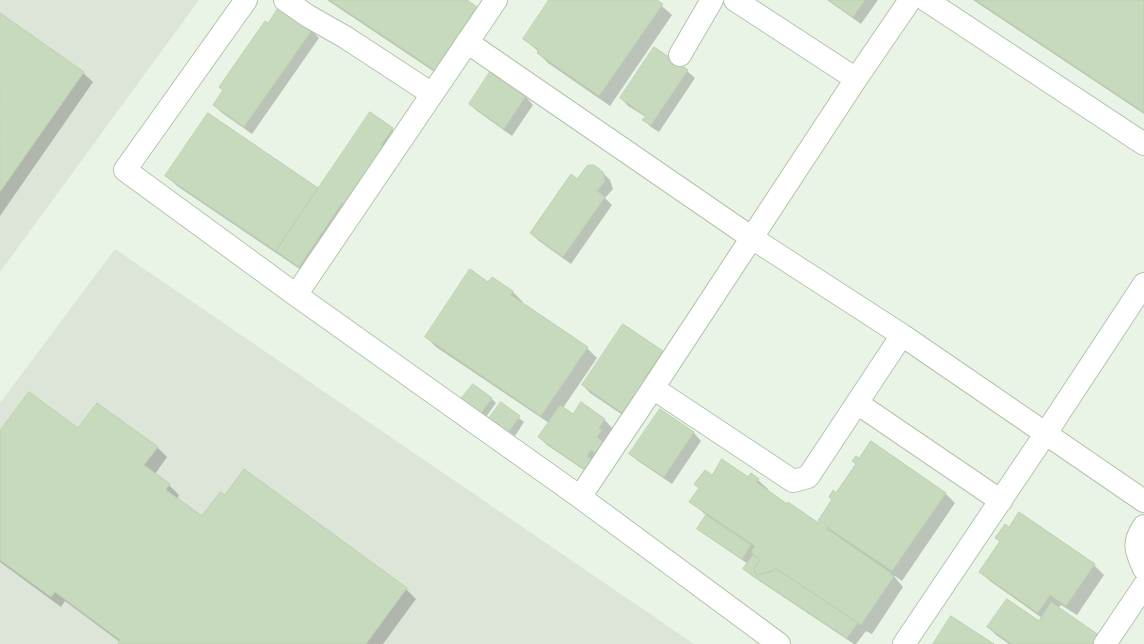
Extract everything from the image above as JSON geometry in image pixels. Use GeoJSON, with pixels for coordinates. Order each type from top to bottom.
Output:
{"type":"FeatureCollection","features":[{"type":"Feature","properties":{"kind":"lane"},"geometry":{"type":"LineString","coordinates":[[246,0],[125,170],[296,295],[580,496],[779,644]]}},
{"type":"Feature","properties":{"kind":"lane"},"geometry":{"type":"LineString","coordinates":[[285,0],[432,94]]}},
{"type":"Feature","properties":{"kind":"lane"},"geometry":{"type":"LineString","coordinates":[[296,295],[496,0]]}},
{"type":"Feature","properties":{"kind":"lane"},"geometry":{"type":"LineString","coordinates":[[680,55],[712,0]]}},
{"type":"Feature","properties":{"kind":"lane"},"geometry":{"type":"LineString","coordinates":[[735,0],[856,79]]}},
{"type":"Feature","properties":{"kind":"lane"},"geometry":{"type":"LineString","coordinates":[[580,496],[910,0]]}},
{"type":"Feature","properties":{"kind":"lane"},"geometry":{"type":"LineString","coordinates":[[926,0],[1144,144]]}},
{"type":"Feature","properties":{"kind":"lane"},"geometry":{"type":"LineString","coordinates":[[467,42],[752,238],[902,335],[1144,501]]}},
{"type":"Feature","properties":{"kind":"lane"},"geometry":{"type":"LineString","coordinates":[[904,644],[1001,501],[1144,284]]}},
{"type":"Feature","properties":{"kind":"lane"},"geometry":{"type":"LineString","coordinates":[[653,388],[792,481],[808,477],[902,335]]}},
{"type":"Feature","properties":{"kind":"lane"},"geometry":{"type":"LineString","coordinates":[[857,403],[1001,501]]}},
{"type":"Feature","properties":{"kind":"lane"},"geometry":{"type":"LineString","coordinates":[[1144,526],[1138,535],[1136,549],[1144,569]]}},
{"type":"Feature","properties":{"kind":"lane"},"geometry":{"type":"LineString","coordinates":[[1104,644],[1144,586]]}},
{"type":"Feature","properties":{"kind":"shaded area"},"geometry":{"type":"Polygon","coordinates":[[[0,0],[199,0],[0,272],[0,0]]]}},
{"type":"Feature","properties":{"kind":"shaded area"},"geometry":{"type":"Polygon","coordinates":[[[115,249],[694,644],[0,644],[0,403],[115,249]]]}},
{"type":"Feature","properties":{"kind":"building"},"geometry":{"type":"Polygon","coordinates":[[[330,0],[467,0],[477,7],[435,70],[330,0]]]}},
{"type":"Feature","properties":{"kind":"building"},"geometry":{"type":"Polygon","coordinates":[[[549,0],[657,0],[663,4],[599,96],[537,53],[539,50],[523,39],[549,0]]]}},
{"type":"Feature","properties":{"kind":"building"},"geometry":{"type":"Polygon","coordinates":[[[829,0],[865,0],[853,17],[829,0]]]}},
{"type":"Feature","properties":{"kind":"building"},"geometry":{"type":"Polygon","coordinates":[[[976,0],[1144,0],[1144,112],[976,0]]]}},
{"type":"Feature","properties":{"kind":"building"},"geometry":{"type":"Polygon","coordinates":[[[279,7],[312,30],[244,127],[213,105],[223,90],[219,87],[265,21],[268,23],[279,7]]]}},
{"type":"Feature","properties":{"kind":"building"},"geometry":{"type":"Polygon","coordinates":[[[0,13],[84,72],[0,192],[0,13]]]}},
{"type":"Feature","properties":{"kind":"building"},"geometry":{"type":"Polygon","coordinates":[[[654,47],[688,70],[651,125],[642,120],[646,116],[620,98],[654,47]]]}},
{"type":"Feature","properties":{"kind":"building"},"geometry":{"type":"Polygon","coordinates":[[[490,72],[526,96],[504,129],[469,104],[490,72]]]}},
{"type":"Feature","properties":{"kind":"building"},"geometry":{"type":"Polygon","coordinates":[[[370,112],[393,128],[381,145],[388,149],[362,180],[360,179],[299,267],[276,251],[370,112]]]}},
{"type":"Feature","properties":{"kind":"building"},"geometry":{"type":"Polygon","coordinates":[[[208,113],[318,188],[276,251],[165,176],[208,113]]]}},
{"type":"Feature","properties":{"kind":"building"},"geometry":{"type":"Polygon","coordinates":[[[594,165],[603,172],[605,181],[597,191],[605,197],[563,257],[530,233],[571,174],[577,179],[587,166],[594,165]]]}},
{"type":"Feature","properties":{"kind":"building"},"geometry":{"type":"Polygon","coordinates":[[[470,269],[488,282],[492,277],[513,291],[511,295],[588,347],[541,416],[425,337],[470,269]]]}},
{"type":"Feature","properties":{"kind":"building"},"geometry":{"type":"Polygon","coordinates":[[[623,324],[663,351],[644,379],[648,382],[638,397],[635,396],[622,413],[582,385],[623,324]]]}},
{"type":"Feature","properties":{"kind":"building"},"geometry":{"type":"Polygon","coordinates":[[[473,384],[492,398],[481,413],[461,399],[473,384]]]}},
{"type":"Feature","properties":{"kind":"building"},"geometry":{"type":"Polygon","coordinates":[[[29,392],[78,428],[97,403],[158,447],[144,465],[170,484],[166,490],[202,516],[220,492],[225,495],[244,469],[407,588],[366,644],[118,644],[120,640],[55,592],[51,597],[0,560],[0,431],[29,392]]]}},
{"type":"Feature","properties":{"kind":"building"},"geometry":{"type":"Polygon","coordinates":[[[501,402],[520,416],[509,432],[489,418],[501,402]]]}},
{"type":"Feature","properties":{"kind":"building"},"geometry":{"type":"Polygon","coordinates":[[[581,402],[605,419],[599,428],[602,430],[597,437],[603,442],[595,453],[591,450],[587,456],[593,460],[586,471],[538,437],[560,405],[573,414],[581,402]]]}},
{"type":"Feature","properties":{"kind":"building"},"geometry":{"type":"Polygon","coordinates":[[[660,409],[694,432],[664,477],[629,454],[660,409]]]}},
{"type":"Feature","properties":{"kind":"building"},"geometry":{"type":"Polygon","coordinates":[[[871,441],[946,493],[892,571],[818,521],[832,499],[829,497],[833,490],[836,493],[856,464],[852,461],[856,456],[859,458],[871,441]]]}},
{"type":"Feature","properties":{"kind":"building"},"geometry":{"type":"Polygon","coordinates":[[[722,459],[748,477],[751,473],[759,479],[756,482],[787,504],[788,502],[894,576],[861,625],[775,568],[773,571],[756,575],[754,568],[760,560],[751,552],[755,546],[689,502],[699,488],[694,484],[705,470],[712,475],[722,459]]]}},
{"type":"Feature","properties":{"kind":"building"},"geometry":{"type":"Polygon","coordinates":[[[1019,512],[1095,564],[1066,606],[1050,595],[1038,613],[979,572],[1000,541],[995,538],[1005,524],[1009,527],[1019,512]]]}},
{"type":"Feature","properties":{"kind":"building"},"geometry":{"type":"Polygon","coordinates":[[[706,515],[751,545],[742,559],[697,529],[706,515]]]}},
{"type":"Feature","properties":{"kind":"building"},"geometry":{"type":"Polygon","coordinates":[[[753,555],[760,560],[754,568],[756,575],[773,571],[775,568],[858,623],[847,638],[743,569],[753,555]]]}},
{"type":"Feature","properties":{"kind":"building"},"geometry":{"type":"Polygon","coordinates":[[[1007,599],[1039,621],[1051,602],[1103,638],[1099,644],[1012,644],[987,627],[1007,599]]]}},
{"type":"Feature","properties":{"kind":"building"},"geometry":{"type":"Polygon","coordinates":[[[951,616],[994,644],[933,644],[951,616]]]}}]}
